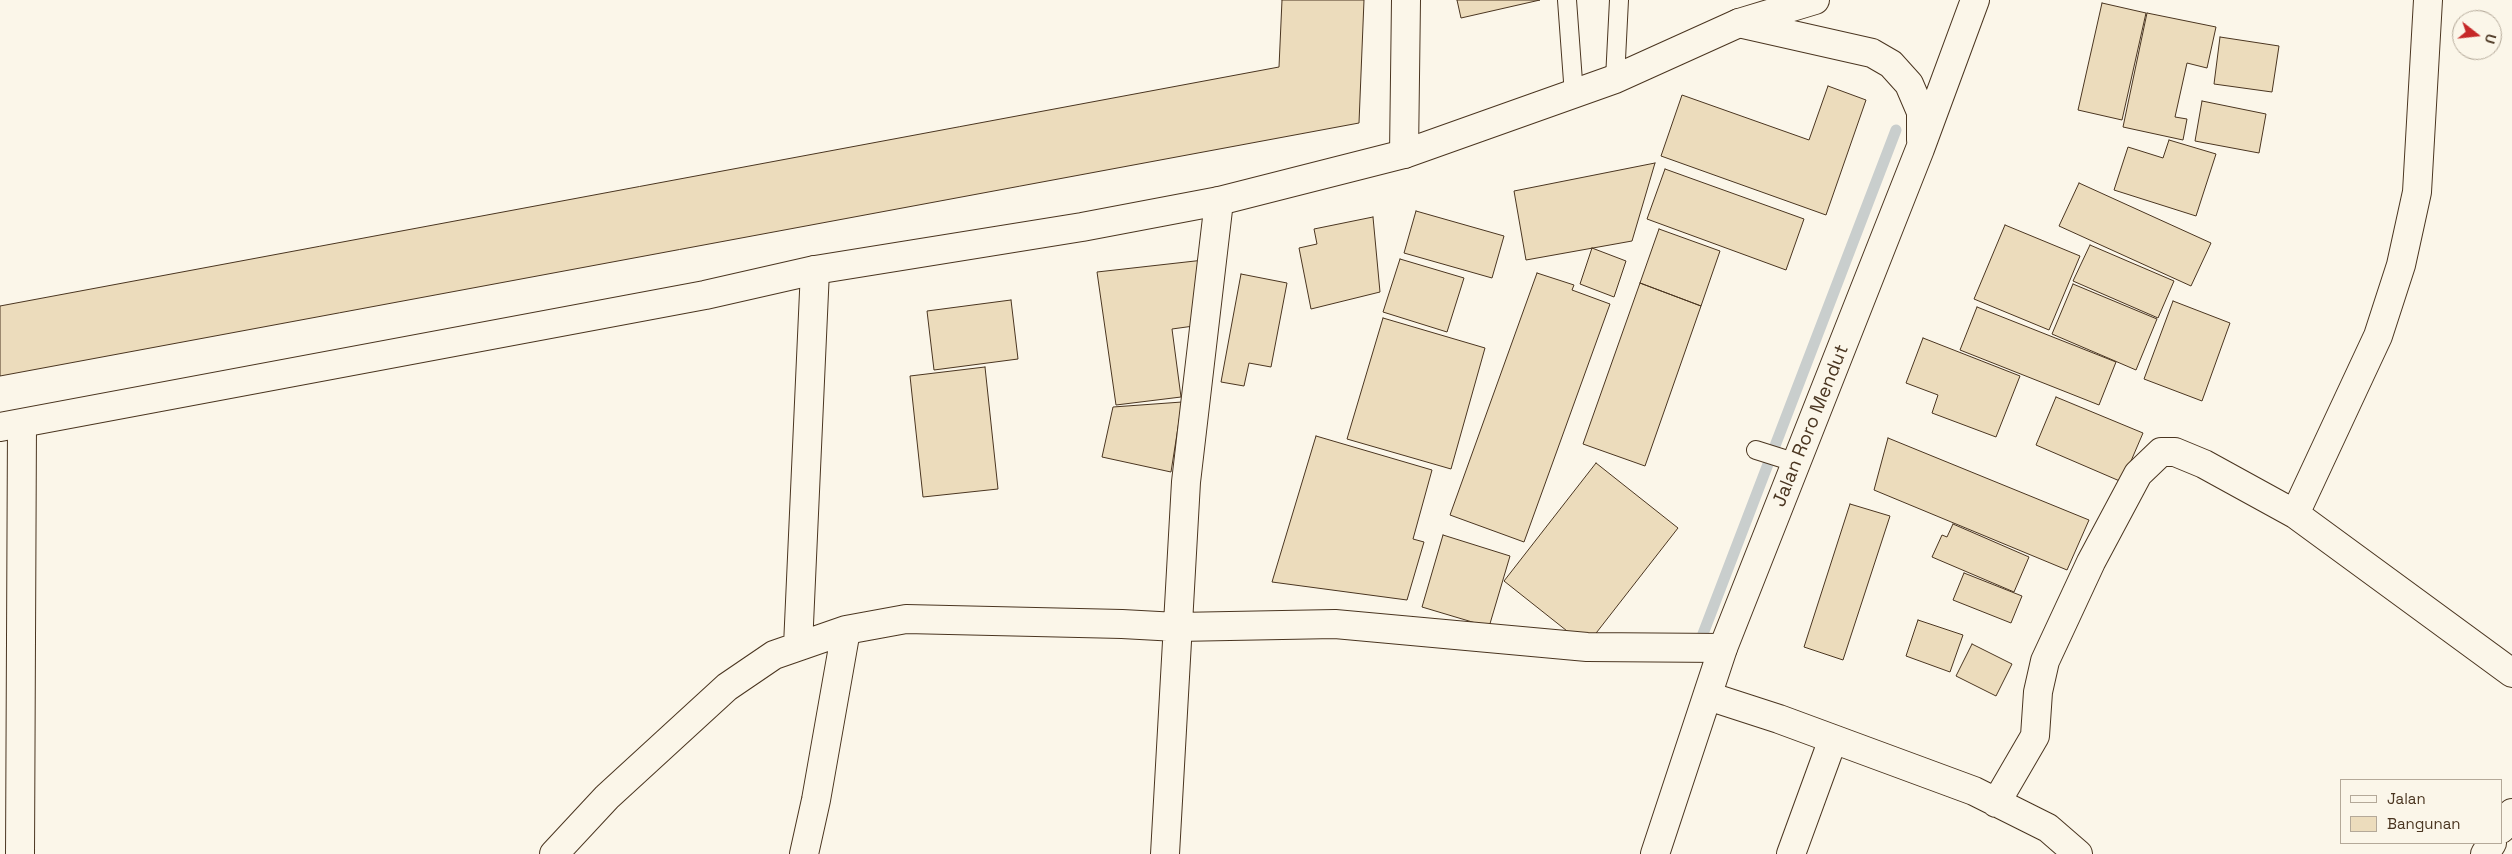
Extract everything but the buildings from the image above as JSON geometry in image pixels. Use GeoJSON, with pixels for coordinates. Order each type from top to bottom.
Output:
{"type":"FeatureCollection","features":[{"type":"Feature","properties":{"kind":"street"},"geometry":{"type":"LineString","coordinates":[[1404,154],[1406,0]]}},
{"type":"Feature","properties":{"kind":"street"},"geometry":{"type":"LineString","coordinates":[[20,854],[11,425],[706,295],[815,270],[1082,227],[1219,201],[1404,154],[1615,79],[1739,23],[1815,0]]}},
{"type":"Feature","properties":{"kind":"street","name":"Jalan Roro Mendut"},"geometry":{"type":"LineString","coordinates":[[1655,854],[1723,648],[1789,461],[1920,149],[1975,0]]}},
{"type":"Feature","properties":{"kind":"street"},"geometry":{"type":"LineString","coordinates":[[2295,514],[2378,336],[2401,265],[2417,192],[2428,0]]}},
{"type":"Feature","properties":{"kind":"street"},"geometry":{"type":"LineString","coordinates":[[1739,23],[1872,53],[1891,64],[1910,84],[1921,112],[1920,149]]}},
{"type":"Feature","properties":{"kind":"street"},"geometry":{"type":"LineString","coordinates":[[1165,854],[1186,482],[1219,201]]}},
{"type":"Feature","properties":{"kind":"street"},"geometry":{"type":"LineString","coordinates":[[798,646],[815,270]]}},
{"type":"Feature","properties":{"kind":"street"},"geometry":{"type":"LineString","coordinates":[[1996,803],[2035,736],[2038,692],[2045,661],[2091,562],[2138,474],[2161,452],[2175,452],[2204,464],[2295,514],[2512,673]]}},
{"type":"Feature","properties":{"kind":"street"},"geometry":{"type":"LineString","coordinates":[[554,854],[607,797],[727,687],[774,655],[846,630],[906,619],[1177,627],[1335,624],[1587,647],[1723,648]]}},
{"type":"Feature","properties":{"kind":"street"},"geometry":{"type":"LineString","coordinates":[[804,854],[816,800],[846,630]]}},
{"type":"Feature","properties":{"kind":"street"},"geometry":{"type":"LineString","coordinates":[[1708,696],[1779,718],[1974,790],[1996,803],[2048,828],[2078,854]]}},
{"type":"Feature","properties":{"kind":"street"},"geometry":{"type":"LineString","coordinates":[[1790,854],[1825,736]]}},
{"type":"Feature","properties":{"kind":"street"},"geometry":{"type":"LineString","coordinates":[[2502,828],[2512,813]]}},
{"type":"Feature","properties":{"kind":"lane"},"geometry":{"type":"LineString","coordinates":[[1567,0],[1574,95]]}},
{"type":"Feature","properties":{"kind":"lane"},"geometry":{"type":"LineString","coordinates":[[1615,79],[1619,0]]}},
{"type":"Feature","properties":{"kind":"lane"},"geometry":{"type":"LineString","coordinates":[[1756,450],[1789,461]]}},
{"type":"Feature","properties":{"kind":"waterway"},"geometry":{"type":"LineString","coordinates":[[1701,639],[1896,130]]}}]}
